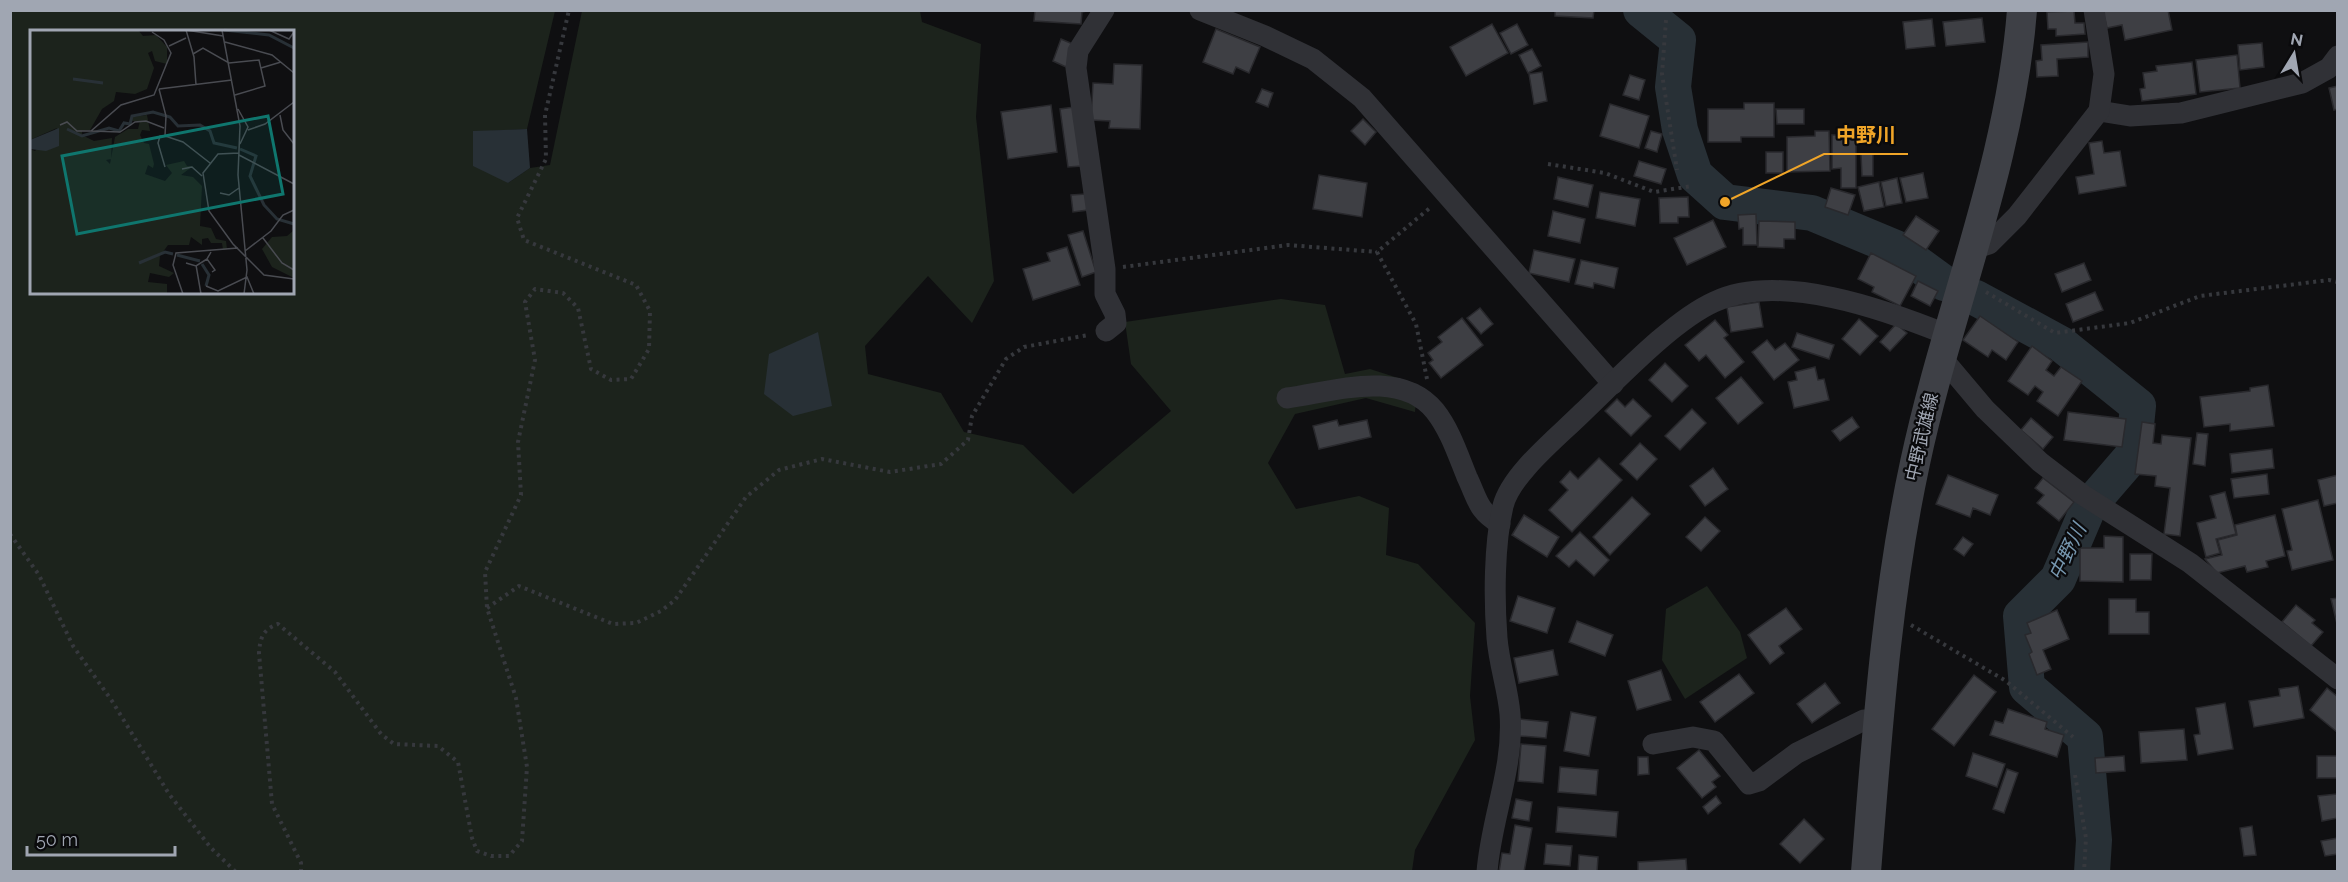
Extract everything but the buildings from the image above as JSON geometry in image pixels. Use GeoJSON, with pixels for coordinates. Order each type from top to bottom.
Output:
{"type":"FeatureCollection","features":[{"type":"Feature","properties":{"kind":"main road","name":"中野武雄線"},"geometry":{"type":"LineString","coordinates":[[1866,872],[1878,722],[1890,612],[1915,462],[2001,141],[2020,42],[2022,10]]}},
{"type":"Feature","properties":{"kind":"street"},"geometry":{"type":"LineString","coordinates":[[1104,10],[1078,51],[1076,68],[1105,269],[1105,294],[1115,314],[1116,323],[1106,332]]}},
{"type":"Feature","properties":{"kind":"street"},"geometry":{"type":"LineString","coordinates":[[1200,10],[1265,36],[1313,59],[1362,98],[1613,384]]}},
{"type":"Feature","properties":{"kind":"street"},"geometry":{"type":"LineString","coordinates":[[1970,261],[2017,216],[2099,111],[2104,74],[2094,10]]}},
{"type":"Feature","properties":{"kind":"street"},"geometry":{"type":"LineString","coordinates":[[2099,111],[2130,116],[2181,113],[2302,83],[2329,68],[2337,56]]}},
{"type":"Feature","properties":{"kind":"street"},"geometry":{"type":"LineString","coordinates":[[1487,872],[1508,769],[1510,714],[1497,638],[1500,524],[1504,503],[1537,457],[1682,322],[1715,301],[1746,293],[1795,291],[1888,311],[1945,347],[1985,409],[2040,462],[2092,501],[2190,563],[2337,679]]}},
{"type":"Feature","properties":{"kind":"street"},"geometry":{"type":"LineString","coordinates":[[1287,398],[1383,385],[1410,392],[1433,409],[1443,424],[1484,514],[1500,524]]}},
{"type":"Feature","properties":{"kind":"street"},"geometry":{"type":"LineString","coordinates":[[1653,744],[1693,737],[1714,741],[1749,784],[1759,781],[1797,753],[1864,720],[1878,722]]}},
{"type":"Feature","properties":{"kind":"path"},"geometry":{"type":"LineString","coordinates":[[301,872],[301,863],[272,804],[259,653],[261,638],[269,627],[278,624],[334,672],[381,734],[394,744],[438,746],[458,762],[472,837],[477,851],[491,856],[509,856],[522,841],[527,767],[516,698],[487,608],[485,572],[521,495],[518,442],[535,360],[525,302],[536,289],[563,293],[578,308],[591,369],[611,380],[631,379],[649,349],[650,311],[636,285],[524,240],[518,218],[546,159],[545,115],[569,10]]}},
{"type":"Feature","properties":{"kind":"path"},"geometry":{"type":"LineString","coordinates":[[1666,21],[1662,74],[1677,170]]}},
{"type":"Feature","properties":{"kind":"path"},"geometry":{"type":"LineString","coordinates":[[1548,164],[1605,173],[1654,192],[1692,186]]}},
{"type":"Feature","properties":{"kind":"path"},"geometry":{"type":"LineString","coordinates":[[1105,269],[1288,245],[1377,252],[1447,194]]}},
{"type":"Feature","properties":{"kind":"path"},"geometry":{"type":"LineString","coordinates":[[1377,252],[1416,324],[1433,409]]}},
{"type":"Feature","properties":{"kind":"path"},"geometry":{"type":"LineString","coordinates":[[1970,261],[1982,290],[2055,333],[2130,323],[2200,296],[2330,280],[2337,282]]}},
{"type":"Feature","properties":{"kind":"path"},"geometry":{"type":"LineString","coordinates":[[487,608],[519,586],[614,624],[636,623],[661,612],[675,600],[746,496],[779,470],[822,459],[890,472],[927,469],[941,464],[968,440],[972,416],[1006,359],[1024,347],[1106,332]]}},
{"type":"Feature","properties":{"kind":"path"},"geometry":{"type":"LineString","coordinates":[[10,534],[39,575],[73,646],[112,701],[169,794],[211,848],[236,872]]}},
{"type":"Feature","properties":{"kind":"path"},"geometry":{"type":"LineString","coordinates":[[1890,612],[2006,681],[2073,737]]}},
{"type":"Feature","properties":{"kind":"path"},"geometry":{"type":"LineString","coordinates":[[2075,775],[2086,838],[2085,872]]}},
{"type":"Feature","properties":{"kind":"shaded area"},"geometry":{"type":"Polygon","coordinates":[[[10,11],[555,11],[527,129],[473,132],[508,183],[530,168],[550,165],[582,11],[920,11],[922,22],[981,44],[976,117],[994,281],[972,323],[928,276],[865,346],[868,374],[941,393],[964,432],[1023,445],[1073,494],[1171,411],[1131,364],[1125,322],[1281,299],[1325,305],[1345,374],[1370,369],[1417,384],[1415,412],[1366,398],[1295,414],[1268,463],[1296,509],[1359,496],[1389,508],[1386,555],[1418,564],[1475,623],[1470,696],[1475,740],[1415,850],[1412,871],[11,871],[10,11]]]}},
{"type":"Feature","properties":{"kind":"shaded area"},"geometry":{"type":"Polygon","coordinates":[[[527,129],[530,168],[508,183],[473,166],[473,131],[527,129]]]}},
{"type":"Feature","properties":{"kind":"shaded area"},"geometry":{"type":"Polygon","coordinates":[[[818,332],[832,406],[793,416],[764,394],[769,354],[818,332]]]}},
{"type":"Feature","properties":{"kind":"shaded area"},"geometry":{"type":"Polygon","coordinates":[[[1707,586],[1740,632],[1747,658],[1685,699],[1662,660],[1666,609],[1707,586]]]}},
{"type":"Feature","properties":{"kind":"waterway","name":"中野川"},"geometry":{"type":"LineString","coordinates":[[1641,10],[1678,40],[1673,87],[1680,130],[1695,175],[1725,202],[1812,213],[1896,248],[1944,283]]}},
{"type":"Feature","properties":{"kind":"waterway","name":"中野川"},"geometry":{"type":"LineString","coordinates":[[1976,298],[2061,344],[2138,406],[2133,455],[2089,506],[2058,579],[2021,616],[2027,687],[2085,737],[2094,840],[2092,872]]}},
{"type":"Feature","properties":{"kind":"place","name":"中野川"},"geometry":{"type":"Point","coordinates":[1725,202]}}]}
